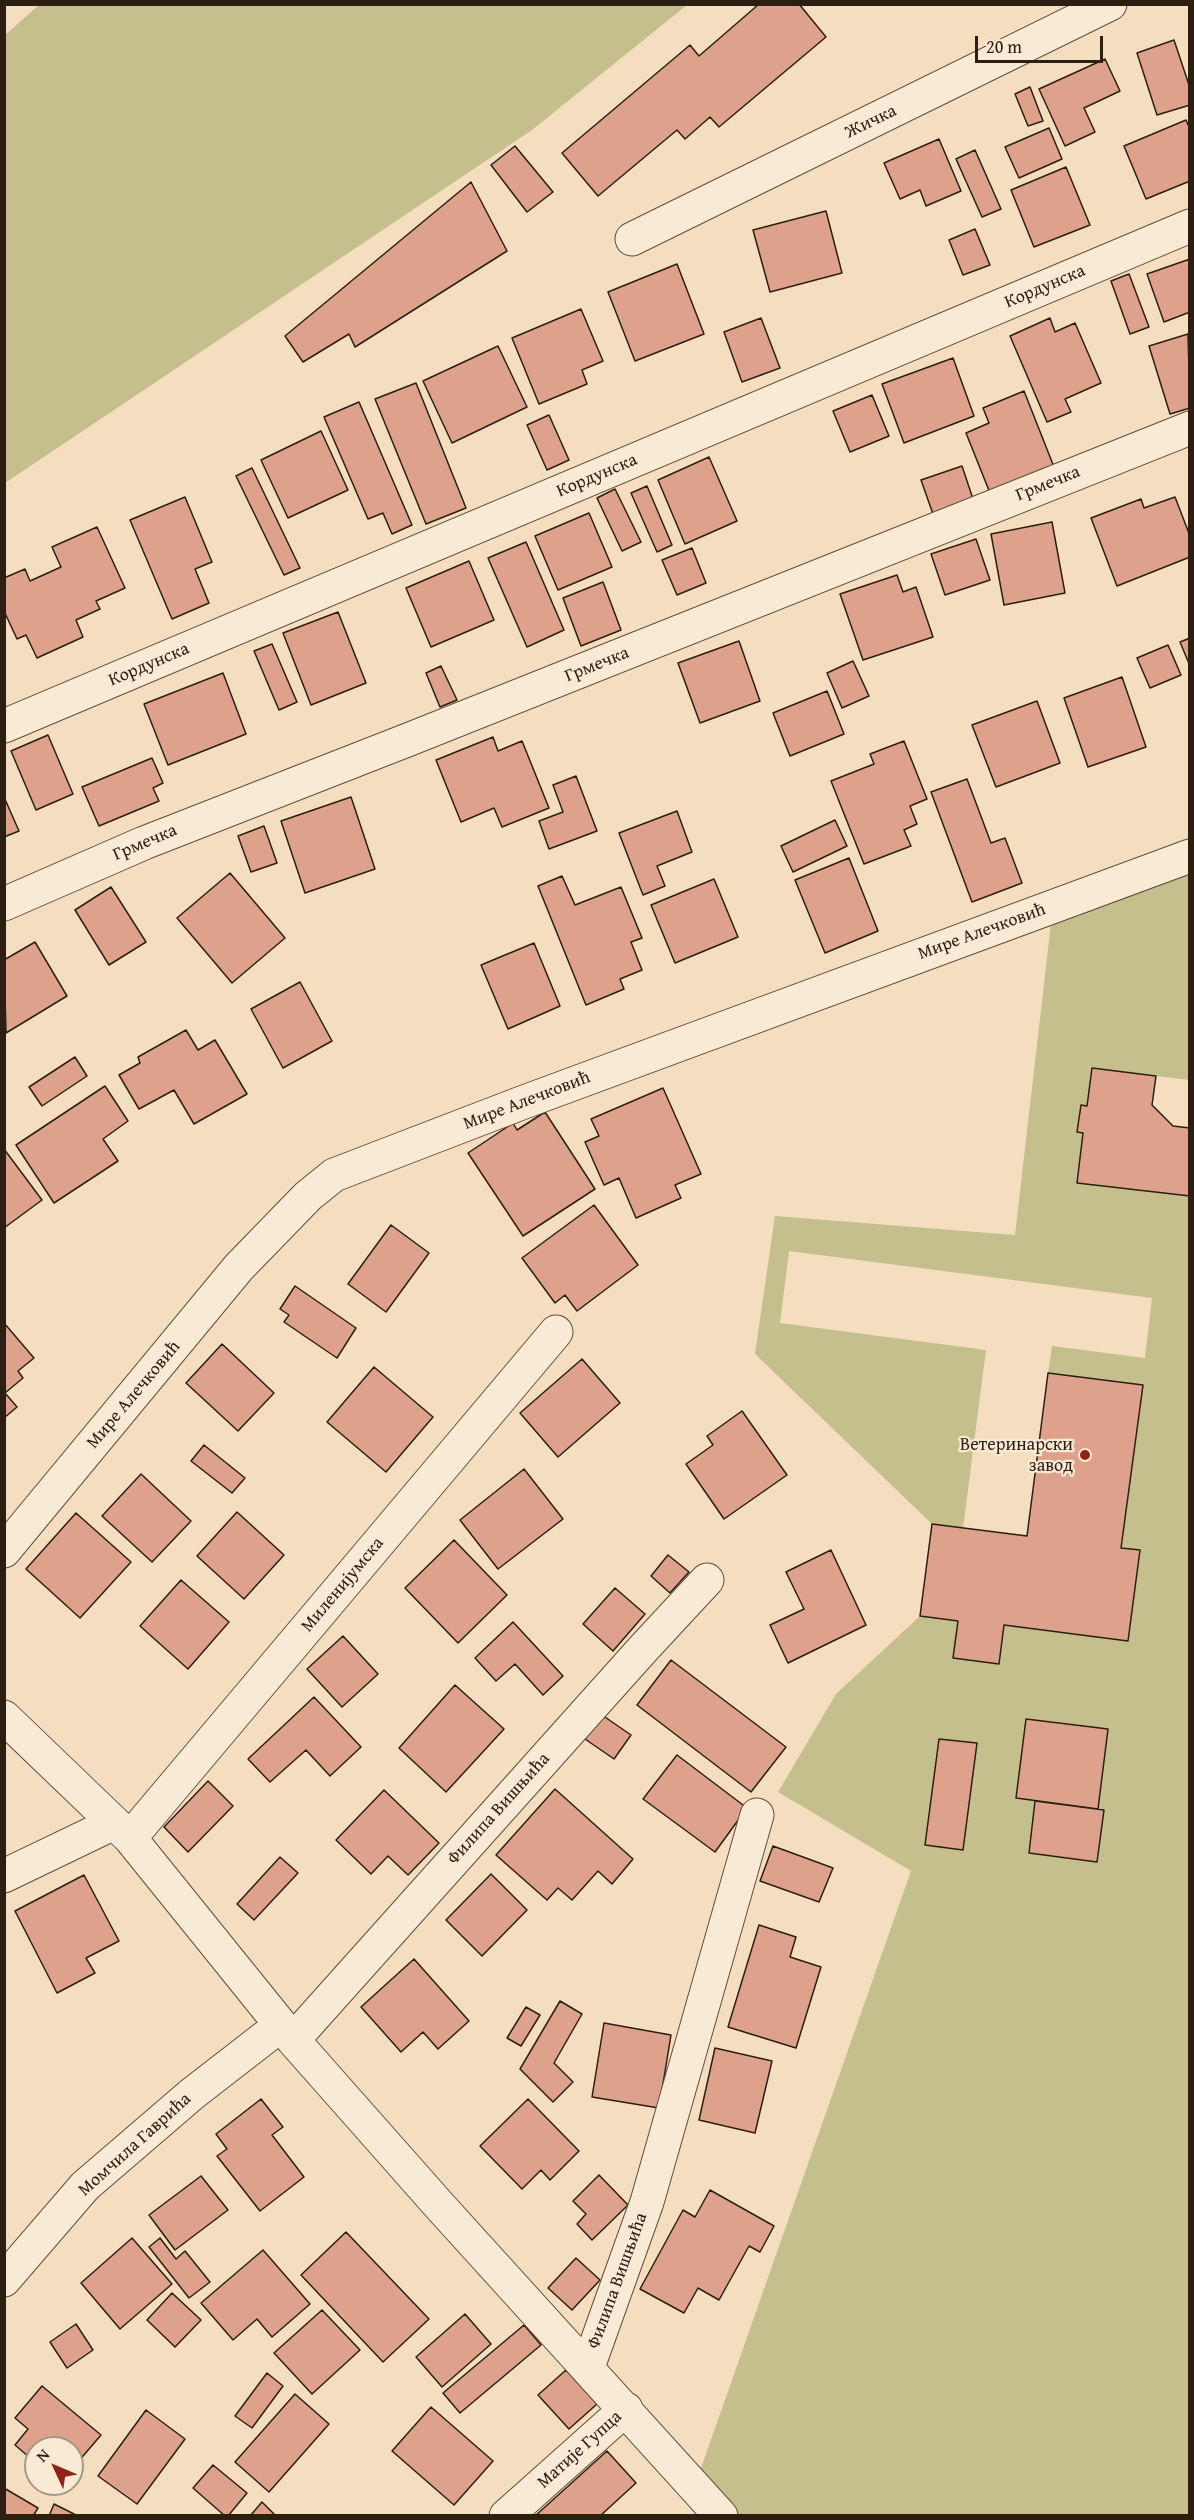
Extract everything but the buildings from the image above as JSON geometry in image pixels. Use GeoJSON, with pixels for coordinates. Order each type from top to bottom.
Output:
{"type":"FeatureCollection","features":[{"type":"Feature","properties":{"kind":"street","name":"Жичка"},"geometry":{"type":"LineString","coordinates":[[632,239],[1110,4]]}},
{"type":"Feature","properties":{"kind":"street","name":"Кордунска"},"geometry":{"type":"LineString","coordinates":[[4,726],[1190,226]]}},
{"type":"Feature","properties":{"kind":"street","name":"Грмечка"},"geometry":{"type":"LineString","coordinates":[[4,904],[144,843],[432,731],[1190,428]]}},
{"type":"Feature","properties":{"kind":"street","name":"Мире Алечковић"},"geometry":{"type":"LineString","coordinates":[[4,1551],[239,1267],[308,1196],[334,1175],[558,1089],[1190,856]]}},
{"type":"Feature","properties":{"kind":"street","name":"Миленијумска"},"geometry":{"type":"LineString","coordinates":[[122,1830],[556,1332]]}},
{"type":"Feature","properties":{"kind":"street","name":"Филипа Вишњића"},"geometry":{"type":"LineString","coordinates":[[287,2033],[707,1580]]}},
{"type":"Feature","properties":{"kind":"street","name":"Филипа Вишњића"},"geometry":{"type":"LineString","coordinates":[[4,1717],[122,1830],[287,2033],[438,2204],[721,2516]]}},
{"type":"Feature","properties":{"kind":"street","name":"Филипа Вишњића"},"geometry":{"type":"LineString","coordinates":[[588,2367],[647,2202],[757,1815]]}},
{"type":"Feature","properties":{"kind":"street"},"geometry":{"type":"LineString","coordinates":[[4,1876],[122,1830]]}},
{"type":"Feature","properties":{"kind":"street","name":"Момчила Гаврића"},"geometry":{"type":"LineString","coordinates":[[4,2280],[85,2186],[192,2094],[287,2033]]}},
{"type":"Feature","properties":{"kind":"street","name":"Матије Гупца"},"geometry":{"type":"LineString","coordinates":[[506,2516],[626,2409]]}},
{"type":"Feature","properties":{"kind":"shaded area"},"geometry":{"type":"Polygon","coordinates":[[[39,5],[687,5],[532,130],[5,483],[5,35],[39,5]]]}},
{"type":"Feature","properties":{"kind":"shaded area"},"geometry":{"type":"Polygon","coordinates":[[[1189,856],[1189,1080],[1092,1068],[1087,1106],[1081,1105],[1077,1132],[1083,1133],[1189,1196],[1189,2515],[721,2515],[694,2488],[911,1871],[778,1792],[836,1694],[920,1616],[958,1621],[954,1658],[998,1664],[1004,1625],[1128,1641],[1140,1550],[1121,1548],[1143,1385],[1048,1373],[1052,1346],[1145,1358],[1152,1298],[789,1251],[780,1323],[986,1350],[963,1528],[932,1524],[755,1354],[775,1216],[1015,1235],[1053,906],[1189,856]],[[1026,1719],[1016,1798],[1035,1801],[1029,1853],[1097,1862],[1104,1810],[1098,1809],[1108,1729],[1026,1719]]]}},
{"type":"Feature","properties":{"kind":"place","name":"Ветеринарски завод"},"geometry":{"type":"Point","coordinates":[1085,1455]}}]}
